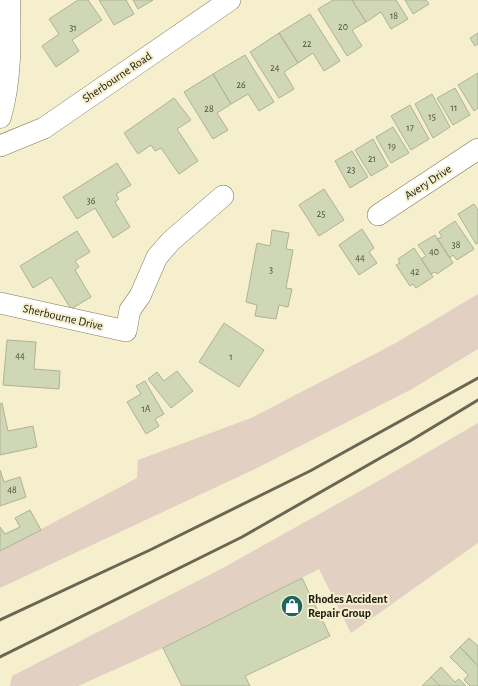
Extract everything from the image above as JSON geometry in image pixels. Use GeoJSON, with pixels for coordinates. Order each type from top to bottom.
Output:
{"type":"FeatureCollection","features":[{"type":"Feature","properties":{"kind":"main road"},"geometry":{"type":"LineString","coordinates":[[0,117],[9,67],[9,0]]}},
{"type":"Feature","properties":{"kind":"street","name":"Sherbourne Road"},"geometry":{"type":"LineString","coordinates":[[0,146],[44,128],[230,0]]}},
{"type":"Feature","properties":{"kind":"street","name":"Avery Drive"},"geometry":{"type":"LineString","coordinates":[[378,215],[478,149]]}},
{"type":"Feature","properties":{"kind":"street","name":"Sherbourne Drive"},"geometry":{"type":"LineString","coordinates":[[0,303],[126,331],[130,310],[140,296],[157,257],[171,241],[223,196]]}},
{"type":"Feature","properties":{"kind":"shaded area"},"geometry":{"type":"Polygon","coordinates":[[[478,294],[478,349],[412,389],[255,469],[0,588],[0,551],[137,478],[138,460],[251,418],[394,344],[478,294]]]}},
{"type":"Feature","properties":{"kind":"shaded area"},"geometry":{"type":"Polygon","coordinates":[[[478,423],[478,543],[351,633],[319,569],[163,648],[78,686],[10,686],[12,676],[223,568],[478,423]]]}},
{"type":"Feature","properties":{"kind":"building"},"geometry":{"type":"Polygon","coordinates":[[[78,0],[88,0],[102,20],[72,40],[79,51],[56,67],[42,46],[59,34],[49,19],[78,0]]]}},
{"type":"Feature","properties":{"kind":"building"},"geometry":{"type":"Polygon","coordinates":[[[99,0],[126,0],[134,14],[114,25],[99,0]]]}},
{"type":"Feature","properties":{"kind":"building"},"geometry":{"type":"Polygon","coordinates":[[[133,0],[153,0],[138,9],[133,0]]]}},
{"type":"Feature","properties":{"kind":"building"},"geometry":{"type":"Polygon","coordinates":[[[333,0],[352,0],[366,22],[352,30],[362,46],[347,56],[318,9],[333,0]]]}},
{"type":"Feature","properties":{"kind":"building"},"geometry":{"type":"Polygon","coordinates":[[[352,0],[396,0],[408,19],[391,29],[381,12],[366,22],[352,0]]]}},
{"type":"Feature","properties":{"kind":"building"},"geometry":{"type":"Polygon","coordinates":[[[405,0],[426,0],[429,4],[413,14],[405,0]]]}},
{"type":"Feature","properties":{"kind":"building"},"geometry":{"type":"Polygon","coordinates":[[[310,14],[340,61],[324,71],[313,53],[298,63],[279,33],[310,14]]]}},
{"type":"Feature","properties":{"kind":"building"},"geometry":{"type":"Polygon","coordinates":[[[279,33],[298,63],[284,72],[294,89],[279,98],[250,52],[279,33]]]}},
{"type":"Feature","properties":{"kind":"building"},"geometry":{"type":"Polygon","coordinates":[[[478,33],[478,44],[475,46],[470,38],[478,33]]]}},
{"type":"Feature","properties":{"kind":"building"},"geometry":{"type":"Polygon","coordinates":[[[245,55],[274,102],[259,111],[248,94],[231,104],[213,74],[245,55]]]}},
{"type":"Feature","properties":{"kind":"building"},"geometry":{"type":"Polygon","coordinates":[[[478,73],[478,108],[474,111],[458,85],[478,73]]]}},
{"type":"Feature","properties":{"kind":"building"},"geometry":{"type":"Polygon","coordinates":[[[213,74],[231,104],[217,113],[228,130],[213,139],[184,92],[213,74]]]}},
{"type":"Feature","properties":{"kind":"building"},"geometry":{"type":"Polygon","coordinates":[[[455,88],[470,115],[453,125],[437,98],[455,88]]]}},
{"type":"Feature","properties":{"kind":"building"},"geometry":{"type":"Polygon","coordinates":[[[432,94],[450,127],[433,138],[415,104],[432,94]]]}},
{"type":"Feature","properties":{"kind":"building"},"geometry":{"type":"Polygon","coordinates":[[[174,98],[191,120],[177,129],[198,161],[179,174],[161,148],[155,151],[151,145],[138,154],[124,133],[174,98]]]}},
{"type":"Feature","properties":{"kind":"building"},"geometry":{"type":"Polygon","coordinates":[[[410,105],[429,139],[411,150],[391,116],[410,105]]]}},
{"type":"Feature","properties":{"kind":"building"},"geometry":{"type":"Polygon","coordinates":[[[393,127],[409,153],[391,163],[376,137],[393,127]]]}},
{"type":"Feature","properties":{"kind":"building"},"geometry":{"type":"Polygon","coordinates":[[[373,139],[388,166],[371,176],[355,150],[373,139]]]}},
{"type":"Feature","properties":{"kind":"building"},"geometry":{"type":"Polygon","coordinates":[[[352,151],[368,177],[350,188],[335,161],[352,151]]]}},
{"type":"Feature","properties":{"kind":"building"},"geometry":{"type":"Polygon","coordinates":[[[117,163],[131,185],[116,194],[119,199],[115,202],[130,227],[113,238],[95,208],[77,219],[63,197],[117,163]]]}},
{"type":"Feature","properties":{"kind":"building"},"geometry":{"type":"Polygon","coordinates":[[[324,189],[344,220],[319,236],[299,205],[324,189]]]}},
{"type":"Feature","properties":{"kind":"building"},"geometry":{"type":"Polygon","coordinates":[[[474,204],[478,210],[478,243],[476,244],[458,214],[474,204]]]}},
{"type":"Feature","properties":{"kind":"building"},"geometry":{"type":"Polygon","coordinates":[[[455,221],[474,249],[457,260],[453,255],[450,258],[437,239],[442,237],[439,232],[455,221]]]}},
{"type":"Feature","properties":{"kind":"building"},"geometry":{"type":"Polygon","coordinates":[[[362,229],[374,248],[369,252],[377,263],[359,275],[339,245],[362,229]]]}},
{"type":"Feature","properties":{"kind":"building"},"geometry":{"type":"Polygon","coordinates":[[[272,230],[289,233],[286,249],[293,250],[286,288],[292,289],[288,307],[279,305],[276,319],[255,316],[257,305],[246,302],[257,243],[270,246],[272,230]]]}},
{"type":"Feature","properties":{"kind":"building"},"geometry":{"type":"Polygon","coordinates":[[[77,231],[90,252],[75,261],[79,267],[75,270],[91,297],[71,309],[51,277],[33,288],[20,266],[77,231]]]}},
{"type":"Feature","properties":{"kind":"building"},"geometry":{"type":"Polygon","coordinates":[[[435,235],[453,263],[437,274],[435,272],[431,274],[421,259],[426,256],[418,245],[435,235]]]}},
{"type":"Feature","properties":{"kind":"building"},"geometry":{"type":"Polygon","coordinates":[[[414,248],[433,277],[416,288],[413,284],[410,286],[396,265],[400,263],[398,259],[414,248]]]}},
{"type":"Feature","properties":{"kind":"building"},"geometry":{"type":"Polygon","coordinates":[[[224,323],[264,350],[239,387],[199,362],[224,323]]]}},
{"type":"Feature","properties":{"kind":"building"},"geometry":{"type":"Polygon","coordinates":[[[7,340],[36,342],[34,369],[60,371],[59,389],[3,385],[7,340]]]}},
{"type":"Feature","properties":{"kind":"building"},"geometry":{"type":"Polygon","coordinates":[[[177,371],[193,391],[171,408],[148,379],[157,372],[164,381],[177,371]]]}},
{"type":"Feature","properties":{"kind":"building"},"geometry":{"type":"Polygon","coordinates":[[[145,381],[164,414],[155,419],[159,426],[146,434],[127,402],[141,394],[136,386],[145,381]]]}},
{"type":"Feature","properties":{"kind":"building"},"geometry":{"type":"Polygon","coordinates":[[[2,403],[8,431],[33,426],[37,447],[0,455],[0,404],[2,403]]]}},
{"type":"Feature","properties":{"kind":"building"},"geometry":{"type":"Polygon","coordinates":[[[0,470],[4,482],[20,477],[26,497],[0,506],[0,470]]]}},
{"type":"Feature","properties":{"kind":"building"},"geometry":{"type":"Polygon","coordinates":[[[30,510],[41,530],[0,551],[0,527],[5,534],[20,527],[15,518],[30,510]]]}},
{"type":"Feature","properties":{"kind":"building","name":"Rhodes Accident Repair Group"},"geometry":{"type":"Polygon","coordinates":[[[302,578],[330,636],[245,676],[250,686],[182,686],[163,648],[302,578]]]}},
{"type":"Feature","properties":{"kind":"building"},"geometry":{"type":"Polygon","coordinates":[[[469,638],[478,646],[478,666],[460,647],[469,638]]]}},
{"type":"Feature","properties":{"kind":"building"},"geometry":{"type":"Polygon","coordinates":[[[460,647],[478,666],[478,686],[470,686],[464,680],[468,675],[450,657],[460,647]]]}},
{"type":"Feature","properties":{"kind":"building"},"geometry":{"type":"Polygon","coordinates":[[[441,667],[455,682],[459,679],[466,686],[440,686],[431,677],[441,667]]]}},
{"type":"Feature","properties":{"kind":"building"},"geometry":{"type":"Polygon","coordinates":[[[431,677],[440,686],[422,686],[431,677]]]}},
{"type":"Feature","properties":{"kind":"railway"},"geometry":{"type":"LineString","coordinates":[[0,620],[150,550],[310,471],[478,378]]}},
{"type":"Feature","properties":{"kind":"railway"},"geometry":{"type":"LineString","coordinates":[[0,657],[242,537],[410,441],[478,400]]}},
{"type":"Feature","properties":{"kind":"place","name":"Rhodes Accident Repair Group"},"geometry":{"type":"Point","coordinates":[292,606]}}]}
